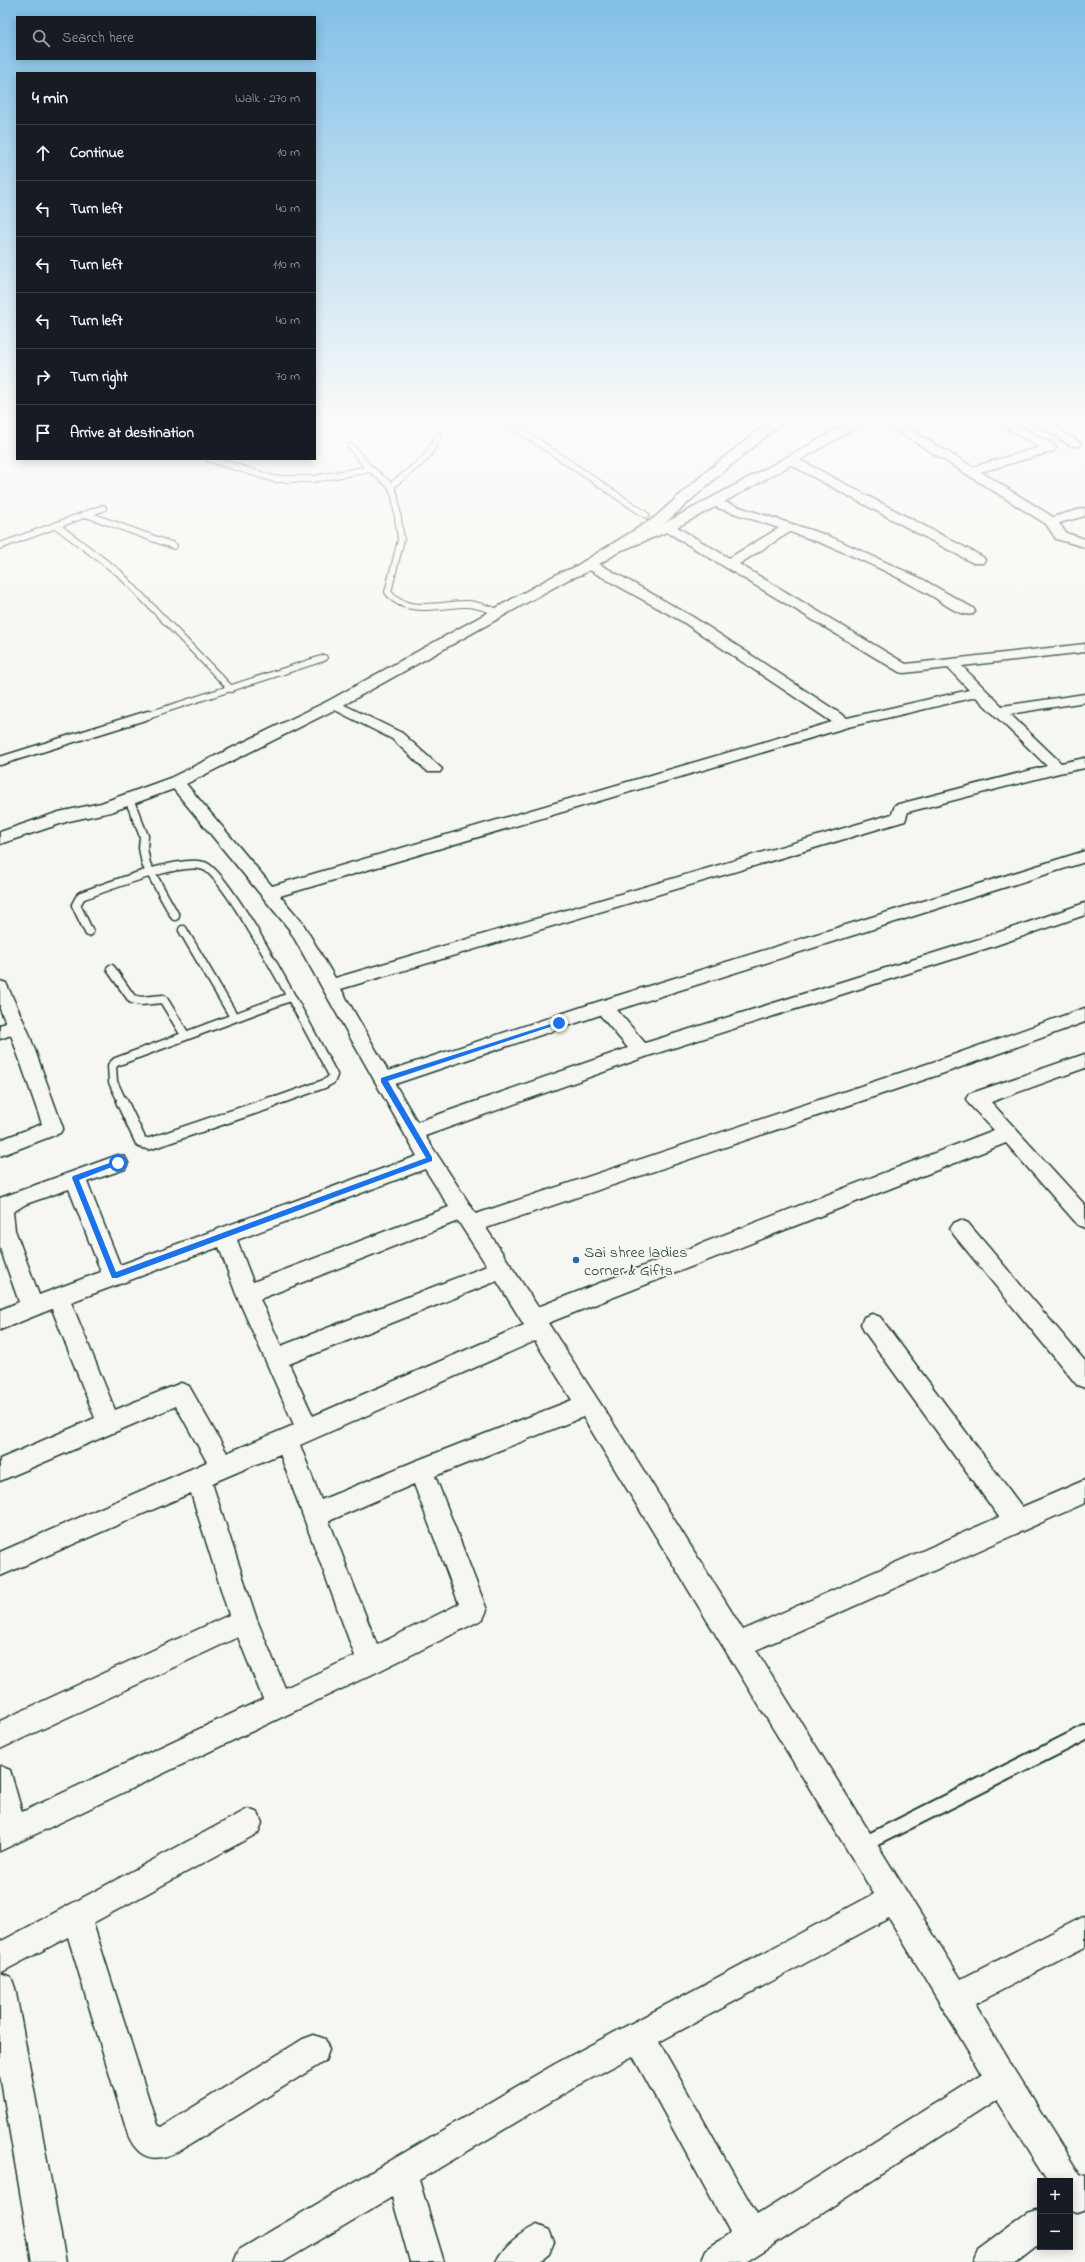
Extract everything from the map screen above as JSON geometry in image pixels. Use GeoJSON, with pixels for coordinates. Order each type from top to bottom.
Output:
{"type":"FeatureCollection","features":[{"type":"Feature","properties":{"kind":"street"},"geometry":{"type":"LineString","coordinates":[[564,576],[567,567],[633,524]]}},
{"type":"Feature","properties":{"kind":"street"},"geometry":{"type":"LineString","coordinates":[[0,852],[72,826],[105,808],[176,782],[334,704],[564,576],[589,564],[655,524]]}},
{"type":"Feature","properties":{"kind":"street"},"geometry":{"type":"LineString","coordinates":[[620,546],[674,524]]}},
{"type":"Feature","properties":{"kind":"street"},"geometry":{"type":"LineString","coordinates":[[775,524],[824,539],[917,582],[968,611]]}},
{"type":"Feature","properties":{"kind":"street"},"geometry":{"type":"LineString","coordinates":[[910,524],[978,560]]}},
{"type":"Feature","properties":{"kind":"street"},"geometry":{"type":"LineString","coordinates":[[1053,524],[1061,536],[1085,543]]}},
{"type":"Feature","properties":{"kind":"street"},"geometry":{"type":"LineString","coordinates":[[668,527],[904,669],[1085,648]]}},
{"type":"Feature","properties":{"kind":"street"},"geometry":{"type":"LineString","coordinates":[[729,564],[788,528]]}},
{"type":"Feature","properties":{"kind":"street"},"geometry":{"type":"LineString","coordinates":[[589,564],[643,592],[780,679],[844,723]]}},
{"type":"Feature","properties":{"kind":"street"},"geometry":{"type":"LineString","coordinates":[[951,664],[1058,768]]}},
{"type":"Feature","properties":{"kind":"street"},"geometry":{"type":"LineString","coordinates":[[268,893],[844,723],[979,692]]}},
{"type":"Feature","properties":{"kind":"street"},"geometry":{"type":"LineString","coordinates":[[999,711],[1085,698]]}},
{"type":"Feature","properties":{"kind":"street"},"geometry":{"type":"LineString","coordinates":[[334,704],[397,736],[434,768]]}},
{"type":"Feature","properties":{"kind":"street"},"geometry":{"type":"LineString","coordinates":[[330,986],[899,817],[902,809],[1058,768],[1085,763]]}},
{"type":"Feature","properties":{"kind":"street"},"geometry":{"type":"LineString","coordinates":[[176,782],[296,926],[413,1132],[588,1405],[738,1645],[955,1998],[1002,2079],[1074,2192]]}},
{"type":"Feature","properties":{"kind":"street"},"geometry":{"type":"LineString","coordinates":[[0,838],[65,816],[105,808]]}},
{"type":"Feature","properties":{"kind":"street"},"geometry":{"type":"LineString","coordinates":[[384,1080],[559,1023],[604,1006],[1085,856]]}},
{"type":"Feature","properties":{"kind":"street"},"geometry":{"type":"LineString","coordinates":[[413,1132],[640,1051],[978,946],[1085,909]]}},
{"type":"Feature","properties":{"kind":"street"},"geometry":{"type":"LineString","coordinates":[[0,988],[9,1029],[53,1128],[0,1148]]}},
{"type":"Feature","properties":{"kind":"street"},"geometry":{"type":"LineString","coordinates":[[604,1006],[640,1051]]}},
{"type":"Feature","properties":{"kind":"street"},"geometry":{"type":"LineString","coordinates":[[247,1294],[467,1217],[939,1067],[1085,1014]]}},
{"type":"Feature","properties":{"kind":"street"},"geometry":{"type":"LineString","coordinates":[[1085,1061],[976,1099],[1009,1133],[1085,1219]]}},
{"type":"Feature","properties":{"kind":"street"},"geometry":{"type":"LineString","coordinates":[[0,1564],[308,1430],[536,1324],[1009,1133]]}},
{"type":"Feature","properties":{"kind":"street"},"geometry":{"type":"LineString","coordinates":[[0,1320],[114,1276],[430,1159]]}},
{"type":"Feature","properties":{"kind":"street"},"geometry":{"type":"LineString","coordinates":[[32,1307],[4,1230],[2,1209],[7,1204],[20,1198],[118,1163]]}},
{"type":"Feature","properties":{"kind":"street"},"geometry":{"type":"LineString","coordinates":[[75,1178],[114,1276]]}},
{"type":"Feature","properties":{"kind":"street"},"geometry":{"type":"LineString","coordinates":[[961,1229],[1085,1378]]}},
{"type":"Feature","properties":{"kind":"street"},"geometry":{"type":"LineString","coordinates":[[224,1235],[247,1294],[308,1430]]}},
{"type":"Feature","properties":{"kind":"street"},"geometry":{"type":"LineString","coordinates":[[275,1359],[501,1270]]}},
{"type":"Feature","properties":{"kind":"street"},"geometry":{"type":"LineString","coordinates":[[58,1297],[110,1424]]}},
{"type":"Feature","properties":{"kind":"street"},"geometry":{"type":"LineString","coordinates":[[872,1324],[1018,1521]]}},
{"type":"Feature","properties":{"kind":"street"},"geometry":{"type":"LineString","coordinates":[[0,1470],[181,1394],[222,1467]]}},
{"type":"Feature","properties":{"kind":"street"},"geometry":{"type":"LineString","coordinates":[[314,1515],[421,1470],[588,1405]]}},
{"type":"Feature","properties":{"kind":"street"},"geometry":{"type":"LineString","coordinates":[[286,1439],[370,1662]]}},
{"type":"Feature","properties":{"kind":"street"},"geometry":{"type":"LineString","coordinates":[[0,1780],[6,1834],[370,1662],[474,1610],[421,1470]]}},
{"type":"Feature","properties":{"kind":"street"},"geometry":{"type":"LineString","coordinates":[[198,1478],[244,1621],[279,1705]]}},
{"type":"Feature","properties":{"kind":"street"},"geometry":{"type":"LineString","coordinates":[[738,1645],[1085,1491]]}},
{"type":"Feature","properties":{"kind":"street"},"geometry":{"type":"LineString","coordinates":[[0,1735],[244,1621]]}},
{"type":"Feature","properties":{"kind":"street"},"geometry":{"type":"LineString","coordinates":[[0,1958],[248,1823]]}},
{"type":"Feature","properties":{"kind":"street"},"geometry":{"type":"LineString","coordinates":[[251,2262],[566,2075],[894,1899]]}},
{"type":"Feature","properties":{"kind":"street"},"geometry":{"type":"LineString","coordinates":[[76,1917],[144,2135],[151,2143],[160,2144],[172,2138],[314,2050]]}},
{"type":"Feature","properties":{"kind":"street"},"geometry":{"type":"LineString","coordinates":[[955,1998],[1085,1931]]}},
{"type":"Feature","properties":{"kind":"street"},"geometry":{"type":"LineString","coordinates":[[0,1988],[49,2262]]}},
{"type":"Feature","properties":{"kind":"street"},"geometry":{"type":"LineString","coordinates":[[639,2036],[752,2238]]}},
{"type":"Feature","properties":{"kind":"street"},"geometry":{"type":"LineString","coordinates":[[718,2262],[752,2238],[1002,2079]]}},
{"type":"Feature","properties":{"kind":"street"},"geometry":{"type":"LineString","coordinates":[[401,2173],[427,2262]]}},
{"type":"Feature","properties":{"kind":"street"},"geometry":{"type":"LineString","coordinates":[[989,2262],[1037,2226]]}},
{"type":"Feature","properties":{"kind":"lane"},"geometry":{"type":"LineString","coordinates":[[0,546],[63,524]]}},
{"type":"Feature","properties":{"kind":"lane"},"geometry":{"type":"LineString","coordinates":[[112,524],[174,546]]}},
{"type":"Feature","properties":{"kind":"lane"},"geometry":{"type":"LineString","coordinates":[[399,524],[401,540],[388,592],[390,597],[402,605],[467,604],[499,612]]}},
{"type":"Feature","properties":{"kind":"lane"},"geometry":{"type":"LineString","coordinates":[[57,526],[119,573],[231,689]]}},
{"type":"Feature","properties":{"kind":"lane"},"geometry":{"type":"LineString","coordinates":[[0,761],[231,689],[324,658]]}},
{"type":"Feature","properties":{"kind":"lane"},"geometry":{"type":"LineString","coordinates":[[129,799],[144,836],[144,858],[174,916]]}},
{"type":"Feature","properties":{"kind":"lane"},"geometry":{"type":"LineString","coordinates":[[89,932],[76,904],[81,896],[151,873],[195,864],[214,872],[246,917],[330,1066],[333,1075],[331,1080],[172,1138],[149,1144],[141,1142],[113,1082],[112,1066],[127,1056],[290,997]]}},
{"type":"Feature","properties":{"kind":"lane"},"geometry":{"type":"LineString","coordinates":[[183,930],[234,1017]]}},
{"type":"Feature","properties":{"kind":"lane"},"geometry":{"type":"LineString","coordinates":[[111,969],[120,984],[126,988],[132,999],[141,1001],[163,999],[185,1035]]}},
{"type":"Feature","properties":{"kind":"lane"},"geometry":{"type":"LineString","coordinates":[[861,1845],[1085,1733]]}},
{"type":"Feature","properties":{"kind":"place","name":"Sai shree ladies corner & Gifts"},"geometry":{"type":"Point","coordinates":[576,1260]}},
{"type":"Feature","properties":{"kind":"route"},"geometry":{"type":"LineString","coordinates":[[118,1163],[75,1178],[114,1276],[430,1159],[416,1138],[384,1080],[559,1023]]}}]}
